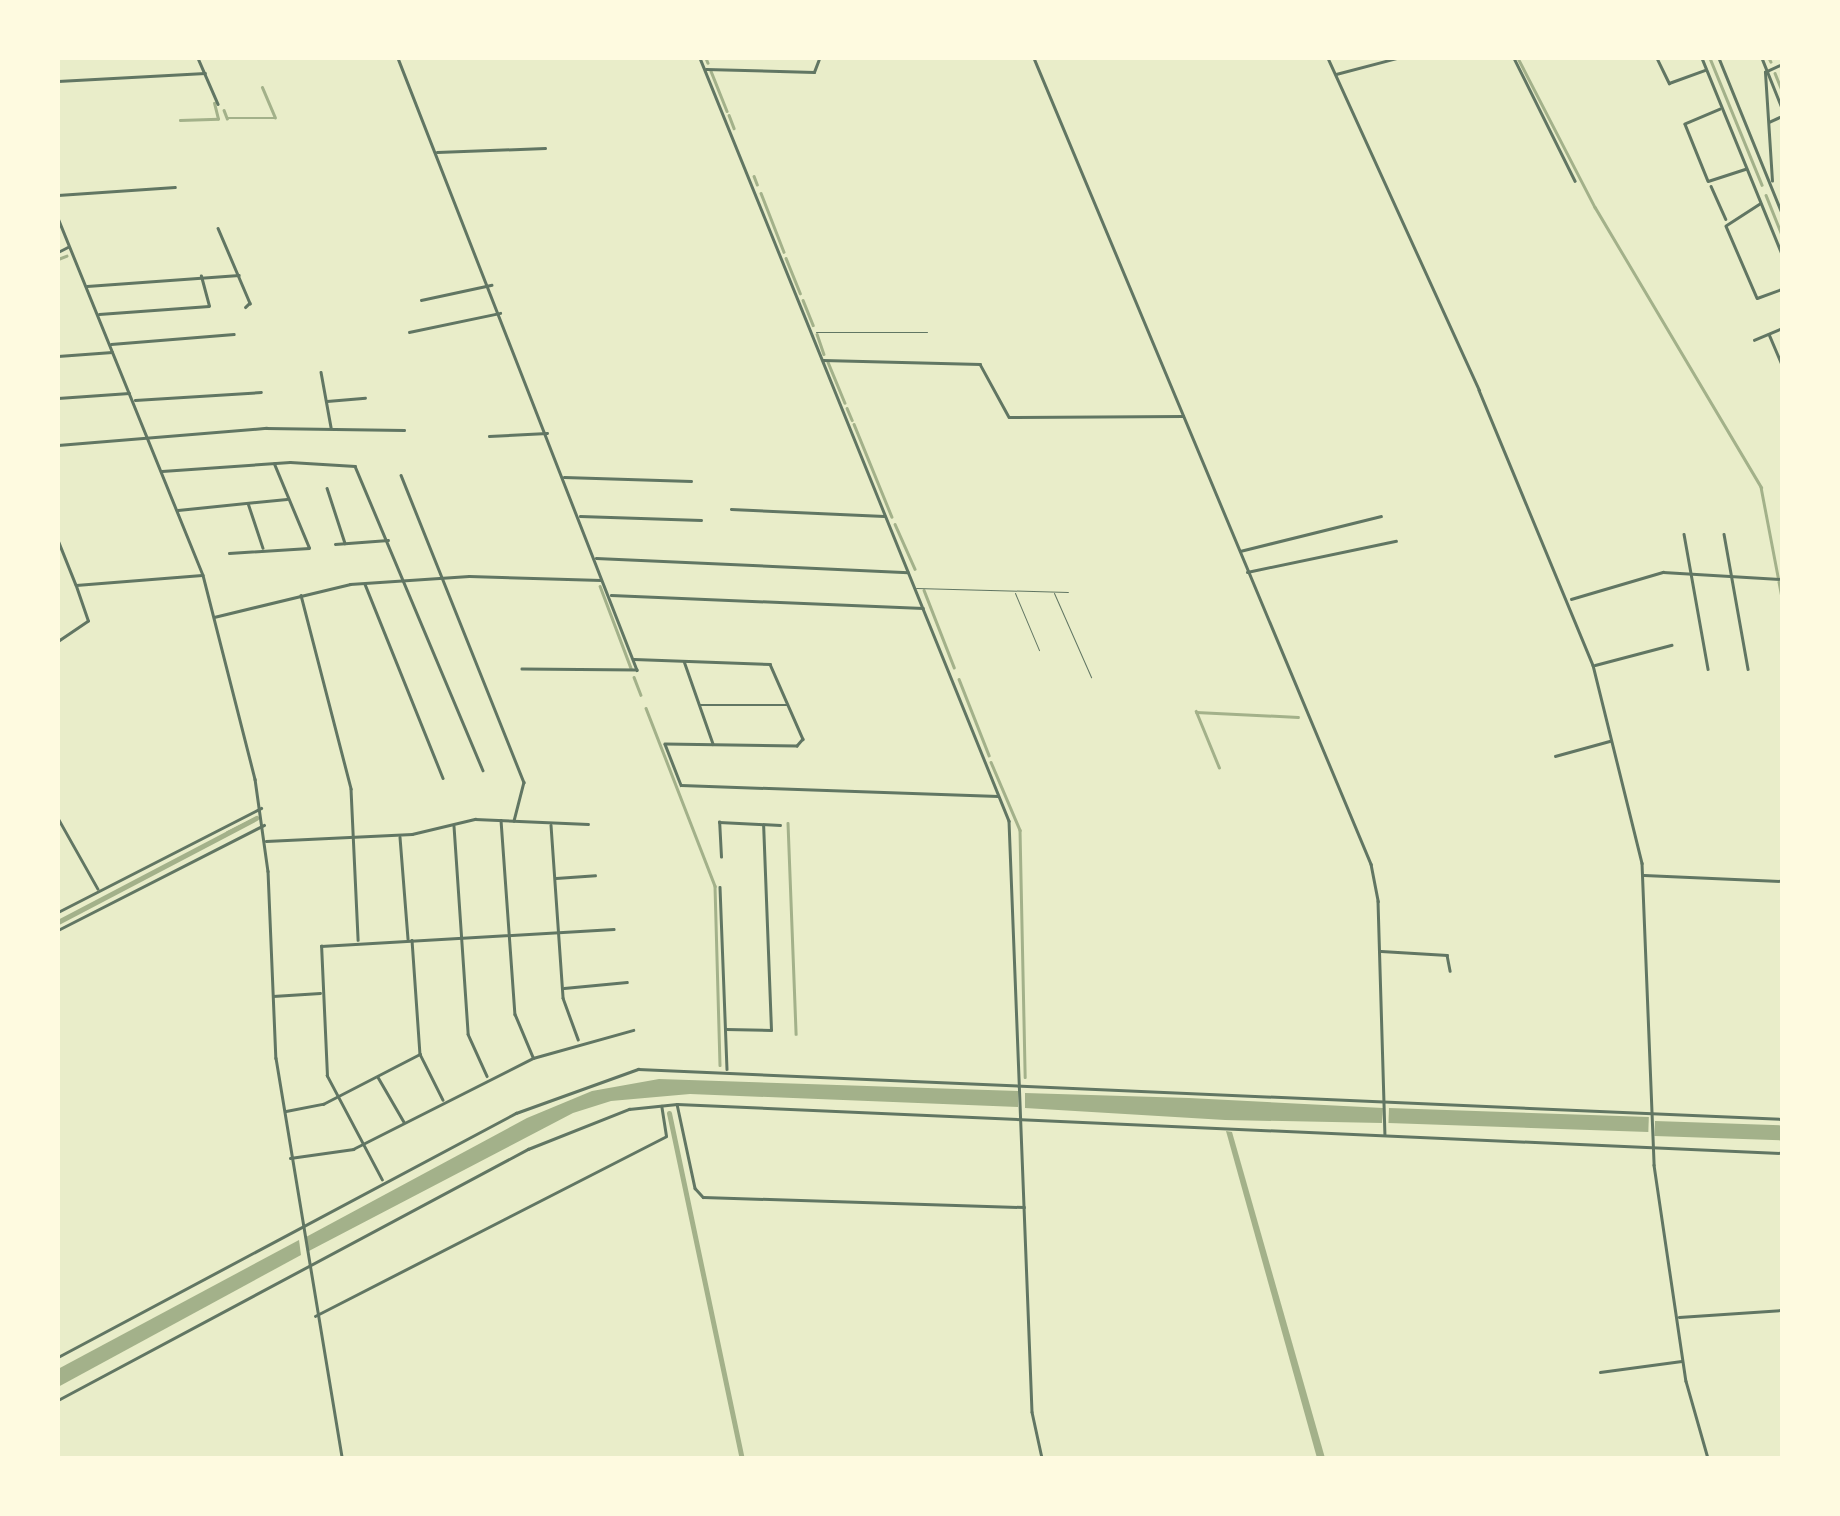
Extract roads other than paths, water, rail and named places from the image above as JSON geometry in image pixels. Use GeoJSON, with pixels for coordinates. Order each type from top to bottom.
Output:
{"type":"FeatureCollection","features":[{"type":"Feature","properties":{"kind":"street"},"geometry":{"type":"LineString","coordinates":[[198,58],[218,104]]}},
{"type":"Feature","properties":{"kind":"street"},"geometry":{"type":"LineString","coordinates":[[398,58],[492,285],[637,670],[522,669]]}},
{"type":"Feature","properties":{"kind":"street"},"geometry":{"type":"LineString","coordinates":[[700,58],[1000,796],[1013,853],[1032,1412],[1042,1458]]}},
{"type":"Feature","properties":{"kind":"street"},"geometry":{"type":"LineString","coordinates":[[1034,58],[1371,864],[1380,952],[1385,1134]]}},
{"type":"Feature","properties":{"kind":"street"},"geometry":{"type":"LineString","coordinates":[[1328,58],[1569,600],[1593,666],[1642,875],[1653,1147],[1683,1361],[1708,1458]]}},
{"type":"Feature","properties":{"kind":"street"},"geometry":{"type":"LineString","coordinates":[[1335,74],[1397,58]]}},
{"type":"Feature","properties":{"kind":"street"},"geometry":{"type":"LineString","coordinates":[[1480,58],[1487,58]]}},
{"type":"Feature","properties":{"kind":"street"},"geometry":{"type":"LineString","coordinates":[[1514,58],[1575,181]]}},
{"type":"Feature","properties":{"kind":"street"},"geometry":{"type":"LineString","coordinates":[[1658,58],[1669,83],[1706,70]]}},
{"type":"Feature","properties":{"kind":"street"},"geometry":{"type":"LineString","coordinates":[[1702,58],[1782,254]]}},
{"type":"Feature","properties":{"kind":"street"},"geometry":{"type":"LineString","coordinates":[[1718,58],[1782,213]]}},
{"type":"Feature","properties":{"kind":"street"},"geometry":{"type":"LineString","coordinates":[[1762,58],[1782,108]]}},
{"type":"Feature","properties":{"kind":"street"},"geometry":{"type":"LineString","coordinates":[[1767,70],[1781,65],[1776,58]]}},
{"type":"Feature","properties":{"kind":"street"},"geometry":{"type":"LineString","coordinates":[[705,69],[814,72],[819,59]]}},
{"type":"Feature","properties":{"kind":"street"},"geometry":{"type":"LineString","coordinates":[[1767,70],[1772,188]]}},
{"type":"Feature","properties":{"kind":"street"},"geometry":{"type":"LineString","coordinates":[[58,82],[205,73]]}},
{"type":"Feature","properties":{"kind":"street"},"geometry":{"type":"LineString","coordinates":[[1722,108],[1686,124],[1728,220],[1754,295],[1782,289]]}},
{"type":"Feature","properties":{"kind":"street"},"geometry":{"type":"LineString","coordinates":[[1768,122],[1782,116]]}},
{"type":"Feature","properties":{"kind":"street"},"geometry":{"type":"LineString","coordinates":[[1754,145],[1768,139]]}},
{"type":"Feature","properties":{"kind":"street"},"geometry":{"type":"LineString","coordinates":[[436,152],[545,148]]}},
{"type":"Feature","properties":{"kind":"street"},"geometry":{"type":"LineString","coordinates":[[1711,184],[1748,169]]}},
{"type":"Feature","properties":{"kind":"street"},"geometry":{"type":"LineString","coordinates":[[58,194],[175,188]]}},
{"type":"Feature","properties":{"kind":"street"},"geometry":{"type":"LineString","coordinates":[[1758,194],[1772,188]]}},
{"type":"Feature","properties":{"kind":"street"},"geometry":{"type":"LineString","coordinates":[[1728,220],[1762,204]]}},
{"type":"Feature","properties":{"kind":"street"},"geometry":{"type":"LineString","coordinates":[[58,218],[203,575],[261,808],[266,841],[272,996],[284,1112],[306,1268],[342,1458]]}},
{"type":"Feature","properties":{"kind":"street"},"geometry":{"type":"LineString","coordinates":[[218,228],[239,275],[246,307]]}},
{"type":"Feature","properties":{"kind":"street"},"geometry":{"type":"LineString","coordinates":[[58,252],[69,246]]}},
{"type":"Feature","properties":{"kind":"street"},"geometry":{"type":"LineString","coordinates":[[98,314],[208,306],[201,275]]}},
{"type":"Feature","properties":{"kind":"street"},"geometry":{"type":"LineString","coordinates":[[86,286],[239,275]]}},
{"type":"Feature","properties":{"kind":"street"},"geometry":{"type":"LineString","coordinates":[[421,300],[492,285]]}},
{"type":"Feature","properties":{"kind":"street"},"geometry":{"type":"LineString","coordinates":[[409,332],[502,312]]}},
{"type":"Feature","properties":{"kind":"street"},"geometry":{"type":"LineString","coordinates":[[1754,340],[1782,328]]}},
{"type":"Feature","properties":{"kind":"street"},"geometry":{"type":"LineString","coordinates":[[110,344],[234,334]]}},
{"type":"Feature","properties":{"kind":"street"},"geometry":{"type":"LineString","coordinates":[[1770,334],[1782,366]]}},
{"type":"Feature","properties":{"kind":"street"},"geometry":{"type":"LineString","coordinates":[[58,356],[113,352]]}},
{"type":"Feature","properties":{"kind":"street"},"geometry":{"type":"LineString","coordinates":[[821,360],[971,364],[985,368],[1009,418],[1184,416]]}},
{"type":"Feature","properties":{"kind":"street"},"geometry":{"type":"LineString","coordinates":[[321,372],[332,428]]}},
{"type":"Feature","properties":{"kind":"street"},"geometry":{"type":"LineString","coordinates":[[133,400],[261,392]]}},
{"type":"Feature","properties":{"kind":"street"},"geometry":{"type":"LineString","coordinates":[[58,398],[130,393]]}},
{"type":"Feature","properties":{"kind":"street"},"geometry":{"type":"LineString","coordinates":[[327,401],[365,398]]}},
{"type":"Feature","properties":{"kind":"street"},"geometry":{"type":"LineString","coordinates":[[58,445],[332,428],[404,430]]}},
{"type":"Feature","properties":{"kind":"street"},"geometry":{"type":"LineString","coordinates":[[489,436],[547,433]]}},
{"type":"Feature","properties":{"kind":"street"},"geometry":{"type":"LineString","coordinates":[[162,471],[274,463],[355,466],[483,770]]}},
{"type":"Feature","properties":{"kind":"street"},"geometry":{"type":"LineString","coordinates":[[229,552],[309,548],[274,463]]}},
{"type":"Feature","properties":{"kind":"street"},"geometry":{"type":"LineString","coordinates":[[402,475],[524,782],[514,820]]}},
{"type":"Feature","properties":{"kind":"street"},"geometry":{"type":"LineString","coordinates":[[564,477],[691,481]]}},
{"type":"Feature","properties":{"kind":"street"},"geometry":{"type":"LineString","coordinates":[[327,488],[346,543]]}},
{"type":"Feature","properties":{"kind":"street"},"geometry":{"type":"LineString","coordinates":[[178,510],[288,499]]}},
{"type":"Feature","properties":{"kind":"street"},"geometry":{"type":"LineString","coordinates":[[248,502],[263,550]]}},
{"type":"Feature","properties":{"kind":"street"},"geometry":{"type":"LineString","coordinates":[[731,509],[886,516]]}},
{"type":"Feature","properties":{"kind":"street"},"geometry":{"type":"LineString","coordinates":[[579,516],[701,520]]}},
{"type":"Feature","properties":{"kind":"street"},"geometry":{"type":"LineString","coordinates":[[1238,552],[1380,516]]}},
{"type":"Feature","properties":{"kind":"street"},"geometry":{"type":"LineString","coordinates":[[1684,534],[1708,668]]}},
{"type":"Feature","properties":{"kind":"street"},"geometry":{"type":"LineString","coordinates":[[1724,534],[1748,669]]}},
{"type":"Feature","properties":{"kind":"street"},"geometry":{"type":"LineString","coordinates":[[58,540],[88,622],[58,641]]}},
{"type":"Feature","properties":{"kind":"street"},"geometry":{"type":"LineString","coordinates":[[335,544],[388,540]]}},
{"type":"Feature","properties":{"kind":"street"},"geometry":{"type":"LineString","coordinates":[[1247,572],[1396,541]]}},
{"type":"Feature","properties":{"kind":"street"},"geometry":{"type":"LineString","coordinates":[[595,558],[909,572]]}},
{"type":"Feature","properties":{"kind":"street"},"geometry":{"type":"LineString","coordinates":[[1569,600],[1663,572],[1782,579]]}},
{"type":"Feature","properties":{"kind":"street"},"geometry":{"type":"LineString","coordinates":[[76,585],[203,575]]}},
{"type":"Feature","properties":{"kind":"street"},"geometry":{"type":"LineString","coordinates":[[214,617],[302,595],[405,580],[603,580]]}},
{"type":"Feature","properties":{"kind":"street"},"geometry":{"type":"LineString","coordinates":[[365,584],[443,778]]}},
{"type":"Feature","properties":{"kind":"street"},"geometry":{"type":"LineString","coordinates":[[302,595],[351,789],[358,941]]}},
{"type":"Feature","properties":{"kind":"street"},"geometry":{"type":"LineString","coordinates":[[609,595],[924,608]]}},
{"type":"Feature","properties":{"kind":"street"},"geometry":{"type":"LineString","coordinates":[[1593,666],[1671,645]]}},
{"type":"Feature","properties":{"kind":"street"},"geometry":{"type":"LineString","coordinates":[[633,659],[770,664],[789,705],[800,745],[665,744],[680,783],[1000,796]]}},
{"type":"Feature","properties":{"kind":"street"},"geometry":{"type":"LineString","coordinates":[[683,660],[713,744]]}},
{"type":"Feature","properties":{"kind":"street"},"geometry":{"type":"LineString","coordinates":[[699,705],[789,705]]}},
{"type":"Feature","properties":{"kind":"street"},"geometry":{"type":"LineString","coordinates":[[1555,756],[1612,740]]}},
{"type":"Feature","properties":{"kind":"street"},"geometry":{"type":"LineString","coordinates":[[58,912],[261,808]]}},
{"type":"Feature","properties":{"kind":"street"},"geometry":{"type":"LineString","coordinates":[[58,818],[99,890]]}},
{"type":"Feature","properties":{"kind":"street"},"geometry":{"type":"LineString","coordinates":[[501,820],[514,1014],[533,1058]]}},
{"type":"Feature","properties":{"kind":"street"},"geometry":{"type":"LineString","coordinates":[[266,841],[400,836],[501,820],[588,824]]}},
{"type":"Feature","properties":{"kind":"street"},"geometry":{"type":"LineString","coordinates":[[550,822],[562,988],[579,1040]]}},
{"type":"Feature","properties":{"kind":"street"},"geometry":{"type":"LineString","coordinates":[[721,857],[719,822],[780,825]]}},
{"type":"Feature","properties":{"kind":"street"},"geometry":{"type":"LineString","coordinates":[[726,1029],[772,1030],[763,824]]}},
{"type":"Feature","properties":{"kind":"street"},"geometry":{"type":"LineString","coordinates":[[58,930],[264,826]]}},
{"type":"Feature","properties":{"kind":"street"},"geometry":{"type":"LineString","coordinates":[[454,826],[468,1040],[488,1078]]}},
{"type":"Feature","properties":{"kind":"street"},"geometry":{"type":"LineString","coordinates":[[400,836],[420,1054],[444,1101]]}},
{"type":"Feature","properties":{"kind":"street"},"geometry":{"type":"LineString","coordinates":[[554,878],[595,875]]}},
{"type":"Feature","properties":{"kind":"street"},"geometry":{"type":"LineString","coordinates":[[1642,875],[1782,881]]}},
{"type":"Feature","properties":{"kind":"street"},"geometry":{"type":"LineString","coordinates":[[720,886],[728,1071]]}},
{"type":"Feature","properties":{"kind":"street"},"geometry":{"type":"LineString","coordinates":[[382,1181],[326,1072],[321,946],[614,928]]}},
{"type":"Feature","properties":{"kind":"street"},"geometry":{"type":"LineString","coordinates":[[1380,952],[1447,955],[1450,971]]}},
{"type":"Feature","properties":{"kind":"street"},"geometry":{"type":"LineString","coordinates":[[562,988],[628,982]]}},
{"type":"Feature","properties":{"kind":"street"},"geometry":{"type":"LineString","coordinates":[[272,996],[322,993]]}},
{"type":"Feature","properties":{"kind":"street"},"geometry":{"type":"LineString","coordinates":[[290,1158],[363,1144],[533,1058],[579,1040],[633,1030]]}},
{"type":"Feature","properties":{"kind":"street"},"geometry":{"type":"LineString","coordinates":[[284,1112],[336,1096],[420,1054]]}},
{"type":"Feature","properties":{"kind":"street"},"geometry":{"type":"LineString","coordinates":[[58,1357],[516,1113],[622,1073],[728,1071],[1782,1119]]}},
{"type":"Feature","properties":{"kind":"street"},"geometry":{"type":"LineString","coordinates":[[378,1075],[404,1122]]}},
{"type":"Feature","properties":{"kind":"street"},"geometry":{"type":"LineString","coordinates":[[677,1104],[695,1188],[703,1196],[1025,1207]]}},
{"type":"Feature","properties":{"kind":"street"},"geometry":{"type":"LineString","coordinates":[[315,1316],[666,1136],[660,1105]]}},
{"type":"Feature","properties":{"kind":"street"},"geometry":{"type":"LineString","coordinates":[[58,1400],[580,1123],[660,1105],[1782,1153]]}},
{"type":"Feature","properties":{"kind":"street"},"geometry":{"type":"LineString","coordinates":[[1676,1317],[1782,1310]]}},
{"type":"Feature","properties":{"kind":"street"},"geometry":{"type":"LineString","coordinates":[[1600,1372],[1683,1361]]}},
{"type":"Feature","properties":{"kind":"lane"},"geometry":{"type":"LineString","coordinates":[[811,334],[927,332]]}},
{"type":"Feature","properties":{"kind":"lane"},"geometry":{"type":"LineString","coordinates":[[916,588],[1068,592]]}},
{"type":"Feature","properties":{"kind":"lane"},"geometry":{"type":"LineString","coordinates":[[1014,590],[1039,650]]}},
{"type":"Feature","properties":{"kind":"lane"},"geometry":{"type":"LineString","coordinates":[[1053,591],[1091,677]]}},
{"type":"Feature","properties":{"kind":"waterway"},"geometry":{"type":"LineString","coordinates":[[706,58],[708,63]]}},
{"type":"Feature","properties":{"kind":"waterway"},"geometry":{"type":"LineString","coordinates":[[1518,58],[1595,207],[1761,487],[1778,576]]}},
{"type":"Feature","properties":{"kind":"waterway"},"geometry":{"type":"LineString","coordinates":[[1710,58],[1762,185]]}},
{"type":"Feature","properties":{"kind":"waterway"},"geometry":{"type":"LineString","coordinates":[[1769,58],[1771,62]]}},
{"type":"Feature","properties":{"kind":"waterway"},"geometry":{"type":"LineString","coordinates":[[711,71],[727,111]]}},
{"type":"Feature","properties":{"kind":"waterway"},"geometry":{"type":"LineString","coordinates":[[1775,73],[1782,90]]}},
{"type":"Feature","properties":{"kind":"waterway"},"geometry":{"type":"LineString","coordinates":[[224,110],[227,118],[275,118],[262,88]]}},
{"type":"Feature","properties":{"kind":"waterway"},"geometry":{"type":"LineString","coordinates":[[180,120],[218,119],[214,103]]}},
{"type":"Feature","properties":{"kind":"waterway"},"geometry":{"type":"LineString","coordinates":[[729,115],[734,128]]}},
{"type":"Feature","properties":{"kind":"waterway"},"geometry":{"type":"LineString","coordinates":[[754,176],[757,184]]}},
{"type":"Feature","properties":{"kind":"waterway"},"geometry":{"type":"LineString","coordinates":[[761,193],[784,252]]}},
{"type":"Feature","properties":{"kind":"waterway"},"geometry":{"type":"LineString","coordinates":[[1766,195],[1782,235]]}},
{"type":"Feature","properties":{"kind":"waterway"},"geometry":{"type":"LineString","coordinates":[[58,259],[66,256]]}},
{"type":"Feature","properties":{"kind":"waterway"},"geometry":{"type":"LineString","coordinates":[[786,258],[800,293]]}},
{"type":"Feature","properties":{"kind":"waterway"},"geometry":{"type":"LineString","coordinates":[[803,300],[813,325]]}},
{"type":"Feature","properties":{"kind":"waterway"},"geometry":{"type":"LineString","coordinates":[[817,334],[824,354]]}},
{"type":"Feature","properties":{"kind":"waterway"},"geometry":{"type":"LineString","coordinates":[[828,362],[845,403]]}},
{"type":"Feature","properties":{"kind":"waterway"},"geometry":{"type":"LineString","coordinates":[[847,408],[852,420]]}},
{"type":"Feature","properties":{"kind":"waterway"},"geometry":{"type":"LineString","coordinates":[[854,424],[892,517]]}},
{"type":"Feature","properties":{"kind":"waterway"},"geometry":{"type":"LineString","coordinates":[[895,524],[915,569]]}},
{"type":"Feature","properties":{"kind":"waterway"},"geometry":{"type":"LineString","coordinates":[[1779,582],[1782,598]]}},
{"type":"Feature","properties":{"kind":"waterway"},"geometry":{"type":"LineString","coordinates":[[600,586],[631,668]]}},
{"type":"Feature","properties":{"kind":"waterway"},"geometry":{"type":"LineString","coordinates":[[924,590],[954,667]]}},
{"type":"Feature","properties":{"kind":"waterway"},"geometry":{"type":"LineString","coordinates":[[634,677],[641,695]]}},
{"type":"Feature","properties":{"kind":"waterway"},"geometry":{"type":"LineString","coordinates":[[959,679],[989,755]]}},
{"type":"Feature","properties":{"kind":"waterway"},"geometry":{"type":"LineString","coordinates":[[646,708],[715,886],[720,1065]]}},
{"type":"Feature","properties":{"kind":"waterway"},"geometry":{"type":"LineString","coordinates":[[1219,768],[1196,712],[1298,717]]}},
{"type":"Feature","properties":{"kind":"waterway"},"geometry":{"type":"LineString","coordinates":[[991,762],[1020,830],[1025,1077]]}},
{"type":"Feature","properties":{"kind":"waterway"},"geometry":{"type":"LineString","coordinates":[[227,832],[256,818]]}},
{"type":"Feature","properties":{"kind":"waterway"},"geometry":{"type":"LineString","coordinates":[[58,922],[256,818]]}},
{"type":"Feature","properties":{"kind":"waterway"},"geometry":{"type":"LineString","coordinates":[[788,823],[796,1034]]}},
{"type":"Feature","properties":{"kind":"waterway"},"geometry":{"type":"LineString","coordinates":[[669,1113],[742,1458]]}}]}
